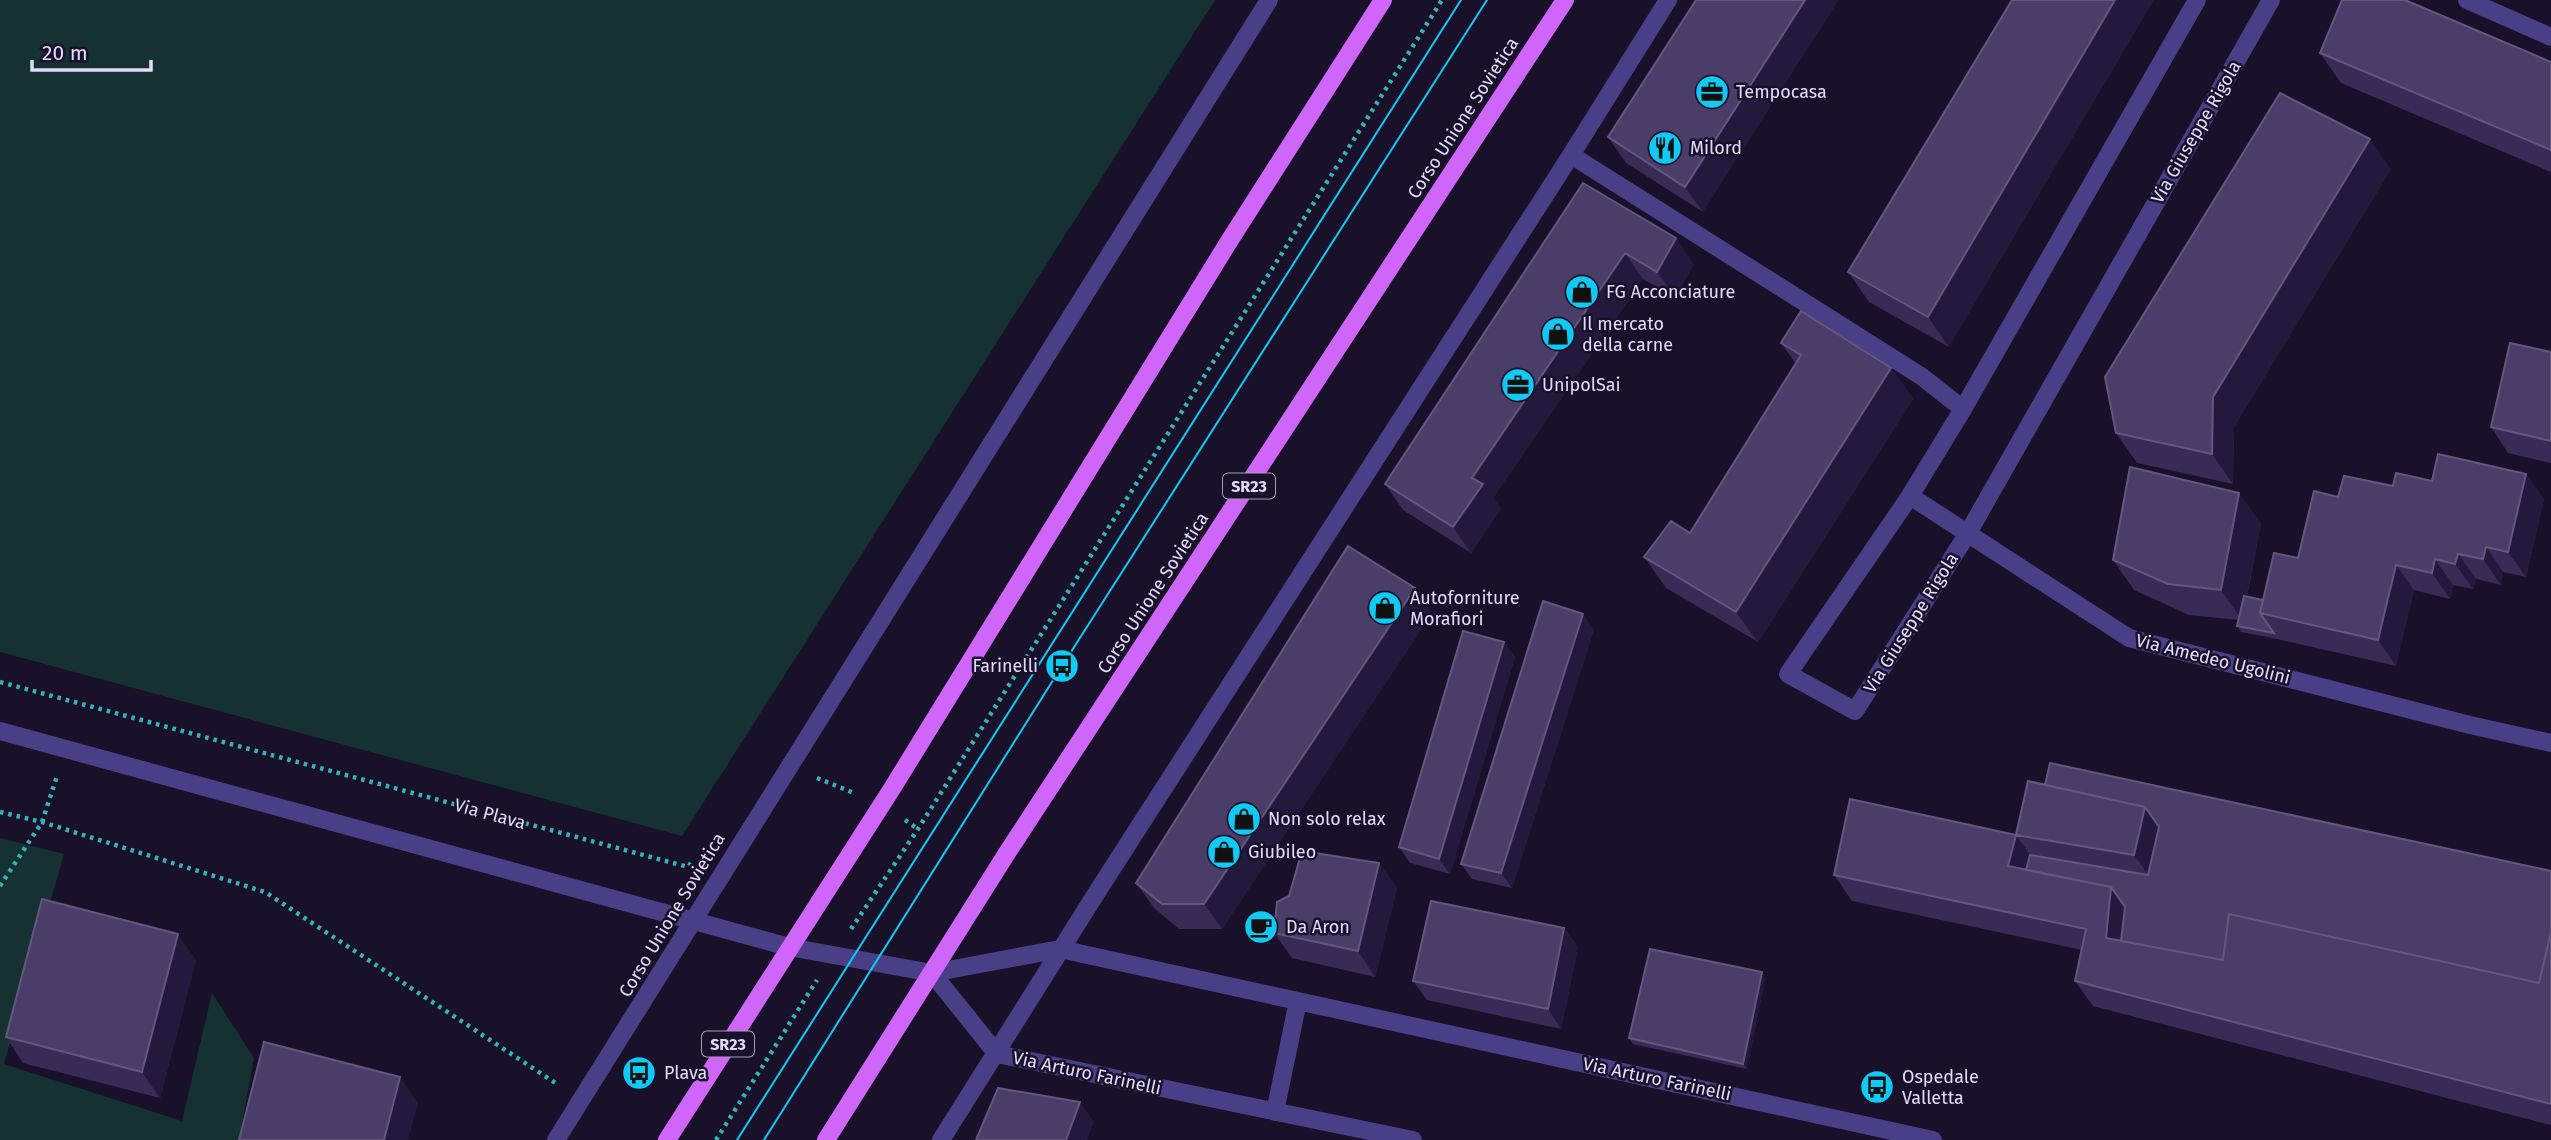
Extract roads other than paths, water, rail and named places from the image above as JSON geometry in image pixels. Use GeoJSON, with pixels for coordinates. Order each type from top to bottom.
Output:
{"type":"FeatureCollection","features":[{"type":"Feature","properties":{"kind":"main road","name":"SR23"},"geometry":{"type":"LineString","coordinates":[[667,1140],[881,804],[1228,243],[1384,0]]}},
{"type":"Feature","properties":{"kind":"main road","name":"Corso Unione Sovietica"},"geometry":{"type":"LineString","coordinates":[[826,1140],[1007,853],[1565,0]]}},
{"type":"Feature","properties":{"kind":"street","name":"Corso Unione Sovietica"},"geometry":{"type":"LineString","coordinates":[[556,1140],[1269,0]]}},
{"type":"Feature","properties":{"kind":"street"},"geometry":{"type":"LineString","coordinates":[[941,1140],[1060,949],[1668,0]]}},
{"type":"Feature","properties":{"kind":"street","name":"Via Giuseppe Rigola"},"geometry":{"type":"LineString","coordinates":[[2197,0],[1963,409],[1910,496],[1787,674],[1855,711],[1968,533],[2271,0]]}},
{"type":"Feature","properties":{"kind":"street"},"geometry":{"type":"LineString","coordinates":[[2467,0],[2551,37]]}},
{"type":"Feature","properties":{"kind":"street"},"geometry":{"type":"LineString","coordinates":[[1571,155],[1921,376],[1963,409]]}},
{"type":"Feature","properties":{"kind":"street","name":"Via Amedeo Ugolini"},"geometry":{"type":"LineString","coordinates":[[1910,496],[2129,638],[2551,743]]}},
{"type":"Feature","properties":{"kind":"street"},"geometry":{"type":"LineString","coordinates":[[0,731],[692,922],[789,947],[932,972]]}},
{"type":"Feature","properties":{"kind":"street","name":"Via Arturo Farinelli"},"geometry":{"type":"LineString","coordinates":[[1413,1140],[997,1054],[932,972],[1060,949],[1933,1140]]}},
{"type":"Feature","properties":{"kind":"street"},"geometry":{"type":"LineString","coordinates":[[1275,1111],[1298,1001]]}},
{"type":"Feature","properties":{"kind":"tram line"},"geometry":{"type":"LineString","coordinates":[[737,1140],[1461,0]]}},
{"type":"Feature","properties":{"kind":"tram line"},"geometry":{"type":"LineString","coordinates":[[764,1140],[1062,666],[1487,0]]}},
{"type":"Feature","properties":{"kind":"place","name":"Tempocasa"},"geometry":{"type":"Point","coordinates":[1712,92]}},
{"type":"Feature","properties":{"kind":"place","name":"Milord"},"geometry":{"type":"Point","coordinates":[1665,148]}},
{"type":"Feature","properties":{"kind":"place","name":"FG Acconciature"},"geometry":{"type":"Point","coordinates":[1582,292]}},
{"type":"Feature","properties":{"kind":"place","name":"Il mercato della carne"},"geometry":{"type":"Point","coordinates":[1558,334]}},
{"type":"Feature","properties":{"kind":"place","name":"UnipolSai"},"geometry":{"type":"Point","coordinates":[1518,385]}},
{"type":"Feature","properties":{"kind":"place","name":"Autoforniture Morafiori"},"geometry":{"type":"Point","coordinates":[1385,608]}},
{"type":"Feature","properties":{"kind":"place","name":"Farinelli"},"geometry":{"type":"Point","coordinates":[1062,666]}},
{"type":"Feature","properties":{"kind":"place","name":"Non solo relax"},"geometry":{"type":"Point","coordinates":[1244,819]}},
{"type":"Feature","properties":{"kind":"place","name":"Giubileo"},"geometry":{"type":"Point","coordinates":[1224,852]}},
{"type":"Feature","properties":{"kind":"place","name":"Da Aron"},"geometry":{"type":"Point","coordinates":[1261,927]}},
{"type":"Feature","properties":{"kind":"place","name":"Plava"},"geometry":{"type":"Point","coordinates":[639,1073]}},
{"type":"Feature","properties":{"kind":"place","name":"Ospedale Valletta"},"geometry":{"type":"Point","coordinates":[1877,1087]}}]}
